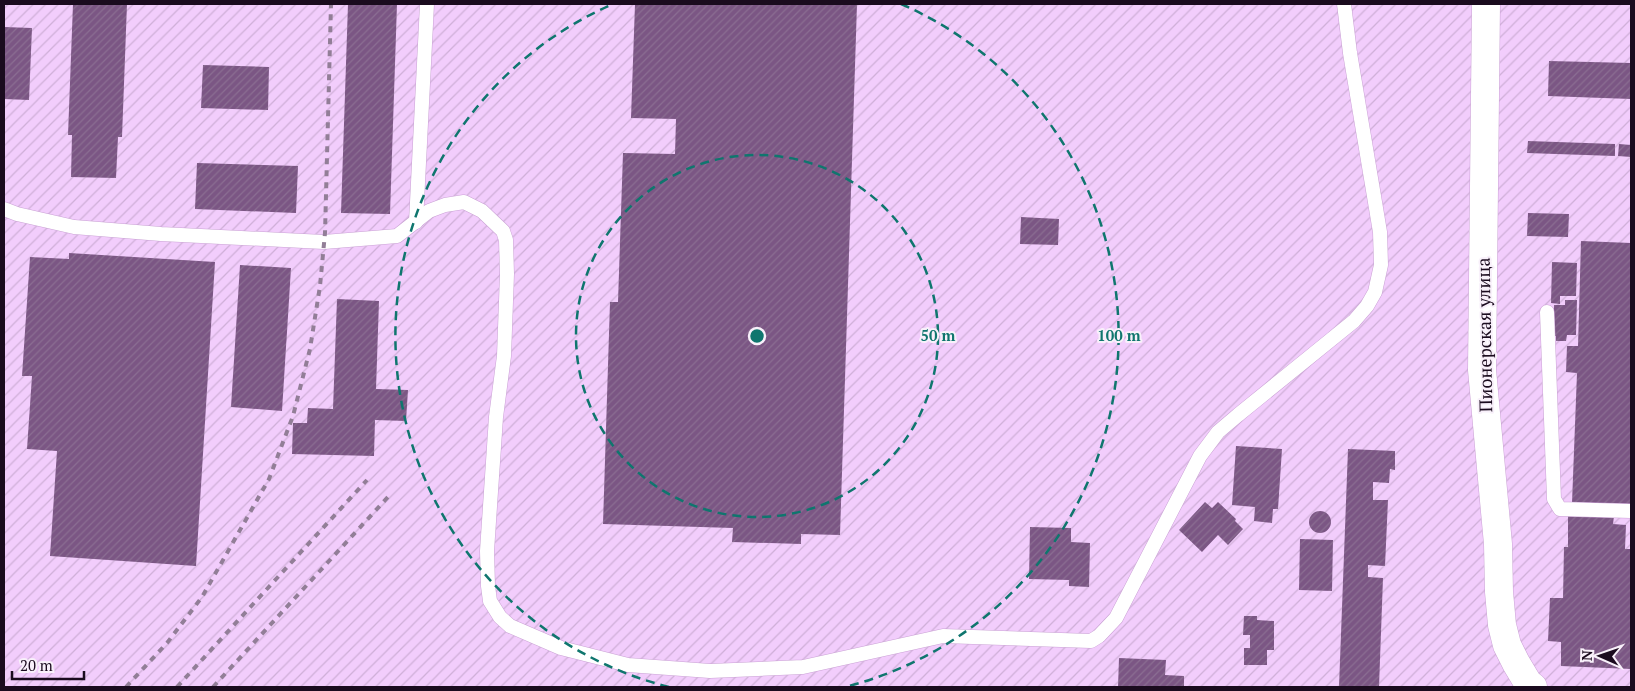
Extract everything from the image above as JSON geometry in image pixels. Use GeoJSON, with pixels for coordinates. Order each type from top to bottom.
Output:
{"type":"FeatureCollection","features":[{"type":"Feature","properties":{"kind":"street","name":"Пионерская улица"},"geometry":{"type":"LineString","coordinates":[[1486,4],[1482,370],[1498,544],[1502,625],[1510,651],[1528,683],[1533,687]]}},
{"type":"Feature","properties":{"kind":"lane"},"geometry":{"type":"LineString","coordinates":[[416,222],[427,4]]}},
{"type":"Feature","properties":{"kind":"lane"},"geometry":{"type":"LineString","coordinates":[[4,209],[16,214],[74,227],[161,234],[324,242],[397,236],[429,210],[464,202],[482,211],[496,222],[503,231],[506,240],[507,274],[504,356],[496,417],[487,551],[490,601],[500,617],[510,626],[561,648],[628,665],[710,672],[803,667],[943,636],[1091,641],[1099,636],[1116,618],[1200,456],[1218,432],[1354,321],[1367,306],[1375,292],[1381,265],[1380,232],[1350,53],[1344,4]]}},
{"type":"Feature","properties":{"kind":"lane"},"geometry":{"type":"LineString","coordinates":[[1547,312],[1554,498],[1560,509],[1631,511]]}},
{"type":"Feature","properties":{"kind":"shaded area"},"geometry":{"type":"Polygon","coordinates":[[[4,4],[1631,4],[1631,687],[4,687],[4,4]]]}},
{"type":"Feature","properties":{"kind":"building"},"geometry":{"type":"Polygon","coordinates":[[[73,4],[127,4],[122,137],[118,137],[116,178],[71,177],[72,135],[68,135],[73,4]]]}},
{"type":"Feature","properties":{"kind":"building"},"geometry":{"type":"Polygon","coordinates":[[[348,4],[397,4],[390,214],[341,213],[348,4]]]}},
{"type":"Feature","properties":{"kind":"building"},"geometry":{"type":"Polygon","coordinates":[[[635,4],[857,4],[840,535],[801,534],[801,544],[732,542],[733,528],[603,524],[610,302],[618,302],[623,153],[675,154],[676,119],[631,118],[635,4]]]}},
{"type":"Feature","properties":{"kind":"building"},"geometry":{"type":"Polygon","coordinates":[[[4,27],[32,28],[29,100],[4,99],[4,27]]]}},
{"type":"Feature","properties":{"kind":"building"},"geometry":{"type":"Polygon","coordinates":[[[1549,61],[1631,63],[1631,99],[1548,96],[1549,61]]]}},
{"type":"Feature","properties":{"kind":"building"},"geometry":{"type":"Polygon","coordinates":[[[203,65],[269,67],[268,110],[201,108],[203,65]]]}},
{"type":"Feature","properties":{"kind":"building"},"geometry":{"type":"Polygon","coordinates":[[[1528,141],[1615,144],[1615,156],[1527,153],[1528,141]]]}},
{"type":"Feature","properties":{"kind":"building"},"geometry":{"type":"Polygon","coordinates":[[[1619,144],[1631,145],[1631,157],[1618,156],[1619,144]]]}},
{"type":"Feature","properties":{"kind":"building"},"geometry":{"type":"Polygon","coordinates":[[[197,163],[298,166],[296,213],[195,209],[197,163]]]}},
{"type":"Feature","properties":{"kind":"building"},"geometry":{"type":"Polygon","coordinates":[[[1528,213],[1569,214],[1568,237],[1527,236],[1528,213]]]}},
{"type":"Feature","properties":{"kind":"building"},"geometry":{"type":"Polygon","coordinates":[[[1021,217],[1059,219],[1058,245],[1020,244],[1021,217]]]}},
{"type":"Feature","properties":{"kind":"building"},"geometry":{"type":"Polygon","coordinates":[[[1581,241],[1631,243],[1631,506],[1572,503],[1577,373],[1566,372],[1567,346],[1578,346],[1581,241]]]}},
{"type":"Feature","properties":{"kind":"building"},"geometry":{"type":"Polygon","coordinates":[[[69,253],[215,262],[196,566],[50,556],[57,451],[27,449],[32,376],[22,376],[30,257],[69,259],[69,253]]]}},
{"type":"Feature","properties":{"kind":"building"},"geometry":{"type":"Polygon","coordinates":[[[1552,262],[1577,263],[1576,296],[1560,296],[1560,304],[1551,303],[1552,262]]]}},
{"type":"Feature","properties":{"kind":"building"},"geometry":{"type":"Polygon","coordinates":[[[240,265],[291,268],[282,411],[231,407],[240,265]]]}},
{"type":"Feature","properties":{"kind":"building"},"geometry":{"type":"Polygon","coordinates":[[[337,299],[379,301],[376,389],[408,390],[406,421],[375,420],[374,456],[292,454],[293,423],[307,423],[308,408],[333,409],[337,299]]]}},
{"type":"Feature","properties":{"kind":"building"},"geometry":{"type":"Polygon","coordinates":[[[1565,300],[1577,300],[1576,335],[1567,335],[1566,341],[1556,341],[1556,336],[1554,336],[1554,305],[1565,305],[1565,300]]]}},
{"type":"Feature","properties":{"kind":"building"},"geometry":{"type":"Polygon","coordinates":[[[1236,446],[1282,449],[1278,509],[1273,509],[1272,523],[1254,521],[1255,507],[1232,505],[1236,446]]]}},
{"type":"Feature","properties":{"kind":"building"},"geometry":{"type":"Polygon","coordinates":[[[1348,449],[1395,451],[1395,470],[1390,469],[1389,483],[1373,482],[1373,500],[1388,500],[1385,566],[1368,565],[1368,577],[1383,578],[1379,687],[1339,687],[1348,449]]]}},
{"type":"Feature","properties":{"kind":"building"},"geometry":{"type":"Polygon","coordinates":[[[1205,502],[1212,508],[1218,502],[1236,519],[1235,521],[1243,529],[1228,545],[1218,535],[1202,552],[1179,530],[1205,502]]]}},
{"type":"Feature","properties":{"kind":"building"},"geometry":{"type":"Polygon","coordinates":[[[1320,511],[1328,514],[1331,522],[1328,530],[1320,533],[1312,530],[1309,522],[1312,514],[1320,511]]]}},
{"type":"Feature","properties":{"kind":"building"},"geometry":{"type":"Polygon","coordinates":[[[1568,515],[1614,516],[1613,524],[1626,525],[1625,549],[1631,549],[1631,669],[1561,666],[1561,642],[1548,641],[1550,598],[1563,598],[1564,547],[1568,547],[1568,515]]]}},
{"type":"Feature","properties":{"kind":"building"},"geometry":{"type":"Polygon","coordinates":[[[1030,527],[1071,528],[1071,542],[1090,543],[1089,587],[1069,586],[1069,580],[1029,579],[1030,527]]]}},
{"type":"Feature","properties":{"kind":"building"},"geometry":{"type":"Polygon","coordinates":[[[1300,539],[1333,540],[1332,591],[1299,590],[1300,539]]]}},
{"type":"Feature","properties":{"kind":"building"},"geometry":{"type":"Polygon","coordinates":[[[1244,616],[1257,616],[1257,620],[1274,621],[1274,650],[1267,650],[1267,665],[1244,665],[1244,648],[1250,648],[1250,635],[1243,635],[1244,616]]]}},
{"type":"Feature","properties":{"kind":"building"},"geometry":{"type":"Polygon","coordinates":[[[1119,658],[1166,660],[1165,675],[1184,676],[1184,687],[1118,687],[1119,658]]]}},
{"type":"Feature","properties":{"kind":"railway"},"geometry":{"type":"LineString","coordinates":[[126,687],[167,643],[202,597],[269,479],[293,416],[310,349],[320,286],[325,233],[331,4]]}},
{"type":"Feature","properties":{"kind":"railway"},"geometry":{"type":"LineString","coordinates":[[177,687],[367,480]]}},
{"type":"Feature","properties":{"kind":"railway"},"geometry":{"type":"LineString","coordinates":[[213,687],[388,497]]}}]}
